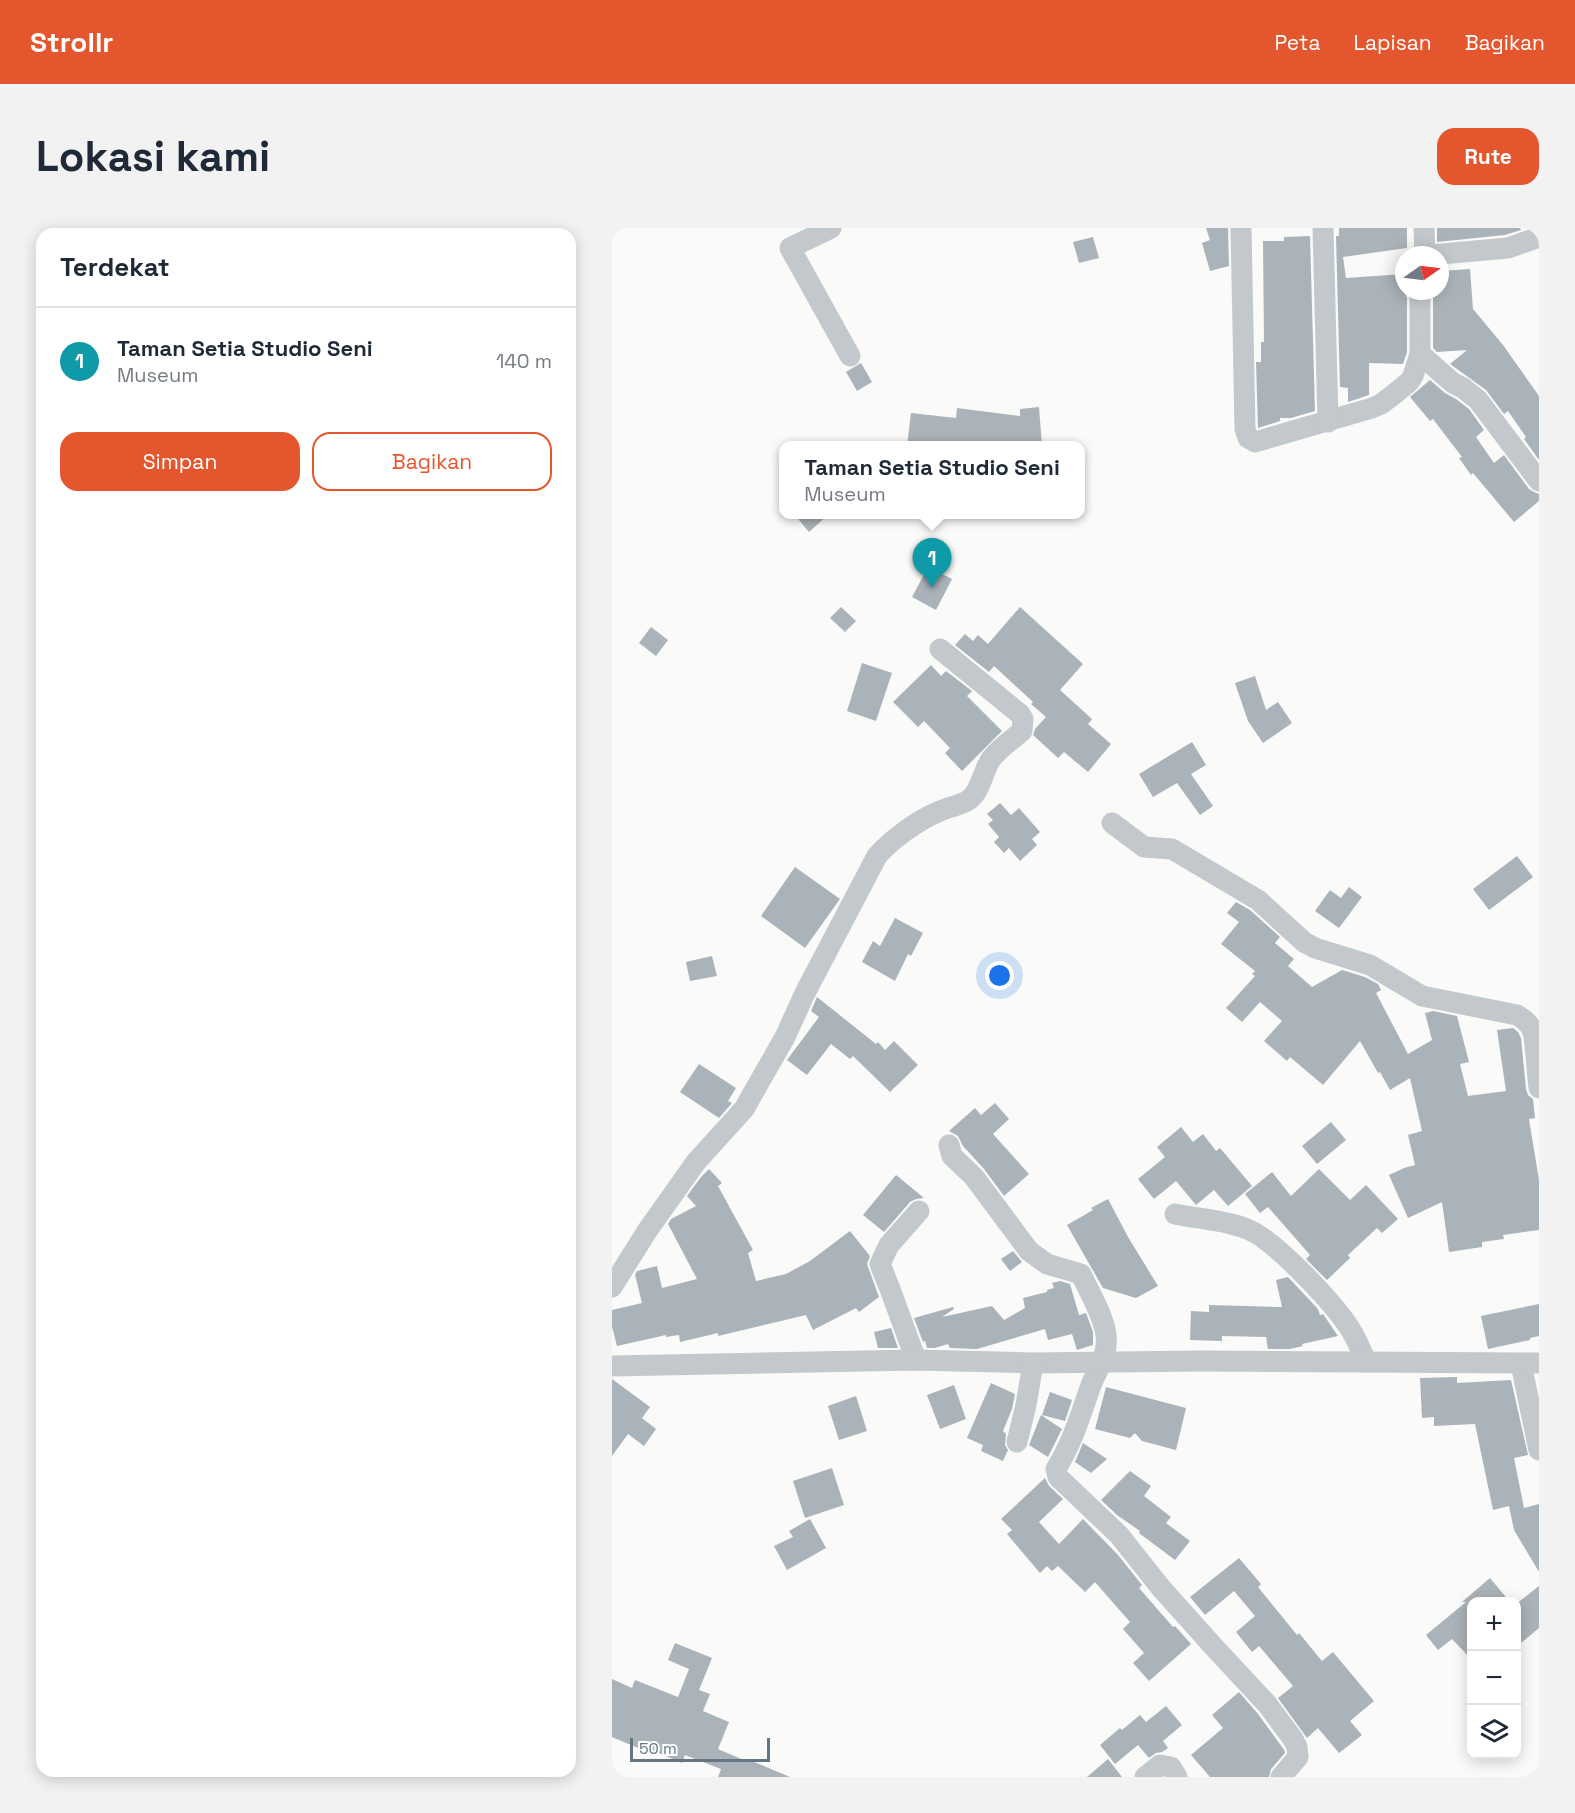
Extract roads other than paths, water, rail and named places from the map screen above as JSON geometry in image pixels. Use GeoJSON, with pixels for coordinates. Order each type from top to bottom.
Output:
{"type":"FeatureCollection","features":[{"type":"Feature","properties":{"kind":"street"},"geometry":{"type":"LineString","coordinates":[[831,228],[790,248],[850,356]]}},
{"type":"Feature","properties":{"kind":"street"},"geometry":{"type":"LineString","coordinates":[[1241,228],[1246,434],[1255,442],[1363,412],[1381,404],[1409,382],[1420,354],[1420,300]]}},
{"type":"Feature","properties":{"kind":"street"},"geometry":{"type":"LineString","coordinates":[[1323,228],[1328,422]]}},
{"type":"Feature","properties":{"kind":"street"},"geometry":{"type":"LineString","coordinates":[[1424,228],[1425,246]]}},
{"type":"Feature","properties":{"kind":"street"},"geometry":{"type":"LineString","coordinates":[[1449,253],[1508,248],[1539,237]]}},
{"type":"Feature","properties":{"kind":"street"},"geometry":{"type":"LineString","coordinates":[[1420,354],[1478,400],[1539,481]]}},
{"type":"Feature","properties":{"kind":"street"},"geometry":{"type":"LineString","coordinates":[[612,1287],[647,1231],[696,1162],[744,1109],[784,1037],[877,856],[907,830],[939,811],[962,804],[971,798],[993,756],[1022,731],[1023,719],[1020,714],[940,649]]}},
{"type":"Feature","properties":{"kind":"street"},"geometry":{"type":"LineString","coordinates":[[1112,823],[1144,847],[1172,849],[1258,900],[1304,942],[1315,948],[1370,964],[1422,996],[1517,1015],[1526,1020],[1534,1035],[1539,1088]]}},
{"type":"Feature","properties":{"kind":"street"},"geometry":{"type":"LineString","coordinates":[[950,1145],[951,1156],[974,1177],[1029,1251],[1047,1264],[1081,1275],[1101,1318],[1106,1334],[1101,1362],[1091,1384],[1072,1441],[1056,1472],[1065,1484],[1119,1535],[1161,1588],[1284,1725],[1297,1747],[1298,1758],[1281,1777]]}},
{"type":"Feature","properties":{"kind":"street"},"geometry":{"type":"LineString","coordinates":[[916,1360],[891,1289],[879,1264],[888,1245],[919,1211]]}},
{"type":"Feature","properties":{"kind":"street"},"geometry":{"type":"LineString","coordinates":[[1175,1214],[1234,1224],[1258,1234],[1295,1266],[1340,1315],[1351,1330],[1366,1362]]}},
{"type":"Feature","properties":{"kind":"street"},"geometry":{"type":"LineString","coordinates":[[612,1366],[916,1360],[1033,1363],[1530,1363],[1539,1450]]}},
{"type":"Feature","properties":{"kind":"street"},"geometry":{"type":"LineString","coordinates":[[1017,1442],[1033,1363]]}},
{"type":"Feature","properties":{"kind":"street"},"geometry":{"type":"LineString","coordinates":[[1145,1777],[1160,1765],[1165,1765],[1171,1767],[1177,1777]]}},
{"type":"Feature","properties":{"kind":"place","name":"Taman Setia Studio Seni"},"geometry":{"type":"Point","coordinates":[932,588]}}]}
